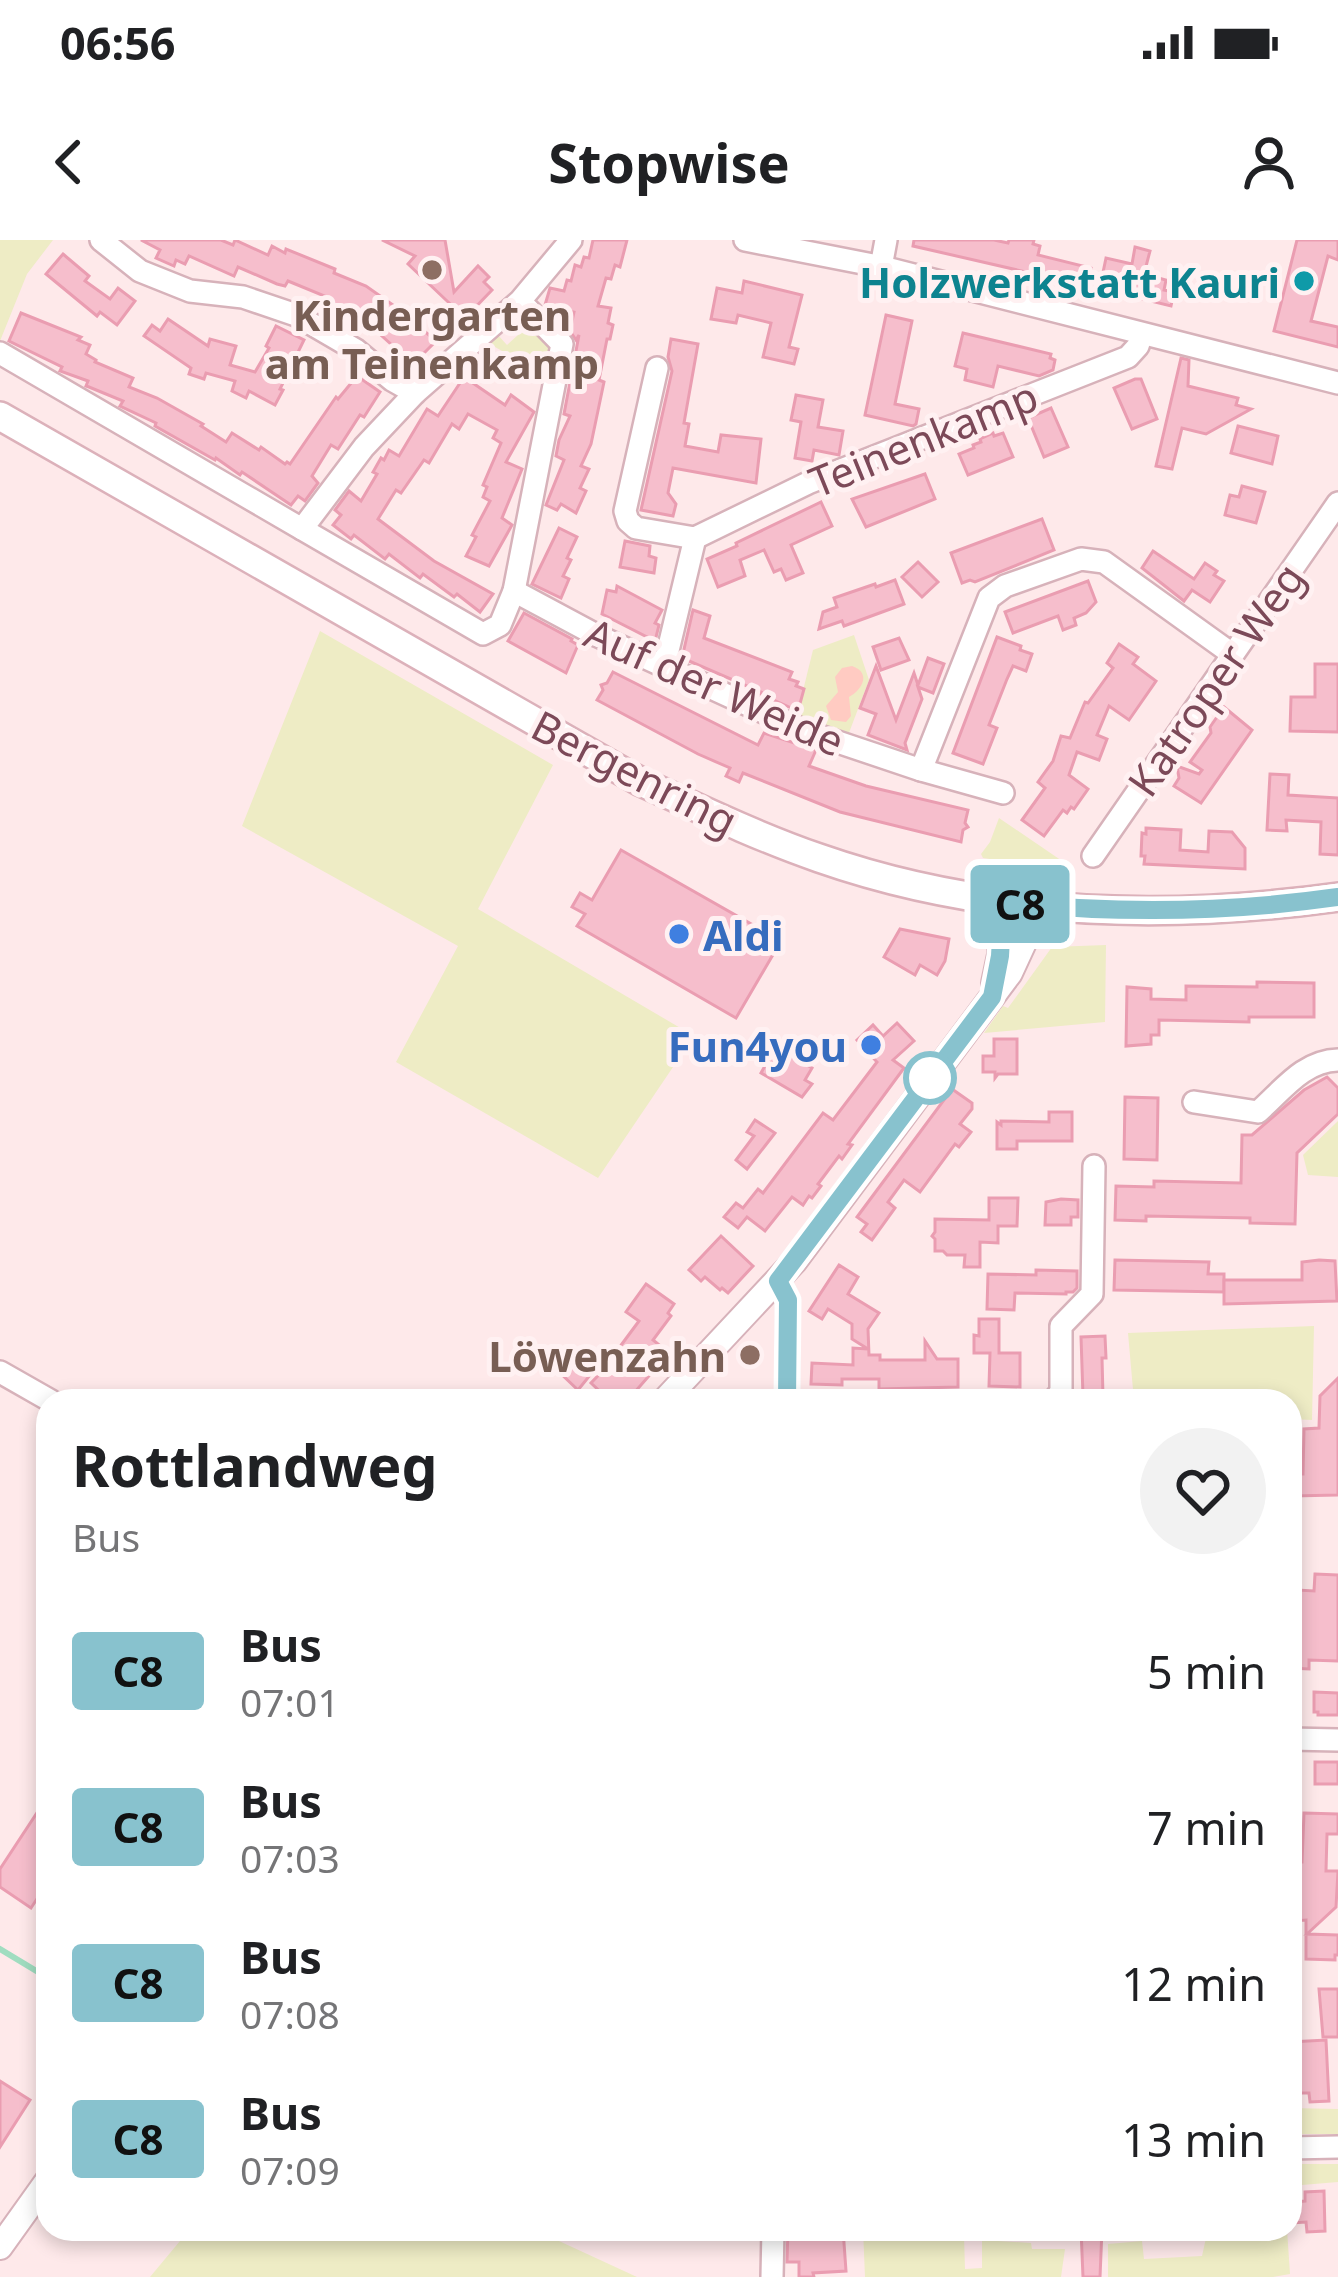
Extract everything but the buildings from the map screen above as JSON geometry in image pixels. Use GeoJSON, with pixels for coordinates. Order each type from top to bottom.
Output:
{"type":"FeatureCollection","features":[{"type":"Feature","properties":{"kind":"main road","name":"Bergenring"},"geometry":{"type":"LineString","coordinates":[[0,416],[641,782],[817,858],[908,884],[1033,905],[1207,910],[1338,897]]}},
{"type":"Feature","properties":{"kind":"street"},"geometry":{"type":"LineString","coordinates":[[101,240],[140,271],[190,291],[243,297],[296,315],[356,350],[415,393]]}},
{"type":"Feature","properties":{"kind":"street"},"geometry":{"type":"LineString","coordinates":[[302,530],[364,446],[415,393],[520,301],[571,240]]}},
{"type":"Feature","properties":{"kind":"street"},"geometry":{"type":"LineString","coordinates":[[746,240],[881,267],[1338,383]]}},
{"type":"Feature","properties":{"kind":"street"},"geometry":{"type":"LineString","coordinates":[[881,267],[886,240]]}},
{"type":"Feature","properties":{"kind":"street"},"geometry":{"type":"LineString","coordinates":[[0,353],[482,634],[500,625],[514,591],[562,344],[520,301]]}},
{"type":"Feature","properties":{"kind":"street","name":"Teinenkamp"},"geometry":{"type":"LineString","coordinates":[[695,538],[808,483],[1128,357],[1142,334]]}},
{"type":"Feature","properties":{"kind":"street"},"geometry":{"type":"LineString","coordinates":[[657,368],[626,511],[636,528],[695,538],[664,667]]}},
{"type":"Feature","properties":{"kind":"street","name":"Katroper Weg"},"geometry":{"type":"LineString","coordinates":[[1093,856],[1338,503]]}},
{"type":"Feature","properties":{"kind":"street"},"geometry":{"type":"LineString","coordinates":[[921,770],[989,598],[1004,586],[1081,559],[1104,562],[1232,654]]}},
{"type":"Feature","properties":{"kind":"street","name":"Auf der Weide"},"geometry":{"type":"LineString","coordinates":[[514,591],[587,631],[806,731],[1003,793]]}},
{"type":"Feature","properties":{"kind":"street"},"geometry":{"type":"LineString","coordinates":[[992,997],[1003,902]]}},
{"type":"Feature","properties":{"kind":"street"},"geometry":{"type":"LineString","coordinates":[[675,1389],[778,1281],[1010,973],[1028,934],[1033,905]]}},
{"type":"Feature","properties":{"kind":"street"},"geometry":{"type":"LineString","coordinates":[[1194,1102],[1258,1112],[1308,1066],[1338,1060]]}},
{"type":"Feature","properties":{"kind":"street"},"geometry":{"type":"LineString","coordinates":[[1061,1389],[1061,1326],[1092,1294],[1094,1166]]}},
{"type":"Feature","properties":{"kind":"street"},"geometry":{"type":"LineString","coordinates":[[778,1281],[788,1300],[787,1389]]}},
{"type":"Feature","properties":{"kind":"street"},"geometry":{"type":"LineString","coordinates":[[0,1372],[36,1392]]}},
{"type":"Feature","properties":{"kind":"street"},"geometry":{"type":"LineString","coordinates":[[1302,1739],[1338,1739]]}},
{"type":"Feature","properties":{"kind":"street"},"geometry":{"type":"LineString","coordinates":[[1302,2148],[1338,2147]]}},
{"type":"Feature","properties":{"kind":"street"},"geometry":{"type":"LineString","coordinates":[[0,2247],[36,2197]]}},
{"type":"Feature","properties":{"kind":"street"},"geometry":{"type":"LineString","coordinates":[[772,2277],[773,2241]]}},
{"type":"Feature","properties":{"kind":"shaded area"},"geometry":{"type":"Polygon","coordinates":[[[0,240],[53,240],[27,274],[0,341],[0,240]]]}},
{"type":"Feature","properties":{"kind":"shaded area"},"geometry":{"type":"Polygon","coordinates":[[[519,318],[528,320],[554,350],[548,377],[488,343],[497,334],[507,345],[518,335],[508,324],[519,318]]]}},
{"type":"Feature","properties":{"kind":"shaded area"},"geometry":{"type":"Polygon","coordinates":[[[320,631],[553,765],[478,909],[694,1036],[598,1178],[396,1062],[458,946],[242,826],[320,631]]]}},
{"type":"Feature","properties":{"kind":"shaded area"},"geometry":{"type":"Polygon","coordinates":[[[854,635],[869,680],[847,738],[796,719],[813,650],[854,635]]]}},
{"type":"Feature","properties":{"kind":"shaded area"},"geometry":{"type":"Polygon","coordinates":[[[999,818],[1068,865],[1064,870],[983,858],[999,818]]]}},
{"type":"Feature","properties":{"kind":"shaded area"},"geometry":{"type":"Polygon","coordinates":[[[1106,945],[1105,1022],[984,1033],[1052,947],[1106,945]]]}},
{"type":"Feature","properties":{"kind":"shaded area"},"geometry":{"type":"Polygon","coordinates":[[[1338,1121],[1338,1177],[1308,1175],[1303,1155],[1338,1121]]]}},
{"type":"Feature","properties":{"kind":"shaded area"},"geometry":{"type":"Polygon","coordinates":[[[1314,1326],[1312,1420],[1302,1420],[1302,1389],[1133,1389],[1128,1333],[1314,1326]]]}},
{"type":"Feature","properties":{"kind":"shaded area"},"geometry":{"type":"Polygon","coordinates":[[[1302,2108],[1338,2109],[1338,2134],[1302,2134],[1302,2108]]]}},
{"type":"Feature","properties":{"kind":"shaded area"},"geometry":{"type":"Polygon","coordinates":[[[1302,2164],[1338,2164],[1338,2182],[1302,2185],[1302,2164]]]}},
{"type":"Feature","properties":{"kind":"shaded area"},"geometry":{"type":"Polygon","coordinates":[[[180,2241],[559,2241],[637,2277],[150,2277],[180,2241]]]}},
{"type":"Feature","properties":{"kind":"shaded area"},"geometry":{"type":"Polygon","coordinates":[[[864,2241],[964,2241],[965,2269],[982,2268],[982,2241],[1065,2249],[1061,2277],[865,2277],[864,2241]]]}},
{"type":"Feature","properties":{"kind":"shaded area"},"geometry":{"type":"Polygon","coordinates":[[[1142,2241],[1144,2259],[1202,2256],[1205,2241],[1288,2241],[1290,2274],[1108,2277],[1108,2244],[1142,2241]]]}},
{"type":"Feature","properties":{"kind":"sand"},"geometry":{"type":"Polygon","coordinates":[[[852,666],[863,677],[849,697],[851,716],[846,722],[831,720],[826,706],[838,692],[835,677],[842,668],[852,666]]]}},
{"type":"Feature","properties":{"kind":"waterway"},"geometry":{"type":"LineString","coordinates":[[0,1949],[36,1971]]}},
{"type":"Feature","properties":{"kind":"bus line","name":"C8"},"geometry":{"type":"LineString","coordinates":[[787,1389],[788,1300],[778,1281],[992,997],[1003,902],[1127,911],[1207,910],[1338,897]]}},
{"type":"Feature","properties":{"kind":"place","name":"Kindergarten am Teinenkamp"},"geometry":{"type":"Point","coordinates":[432,270]}},
{"type":"Feature","properties":{"kind":"place","name":"Holzwerkstatt Kauri"},"geometry":{"type":"Point","coordinates":[1304,281]}},
{"type":"Feature","properties":{"kind":"place","name":"Aldi"},"geometry":{"type":"Point","coordinates":[679,934]}},
{"type":"Feature","properties":{"kind":"place","name":"Fun4you"},"geometry":{"type":"Point","coordinates":[871,1045]}},
{"type":"Feature","properties":{"kind":"place","name":"Löwenzahn"},"geometry":{"type":"Point","coordinates":[750,1355]}}]}
